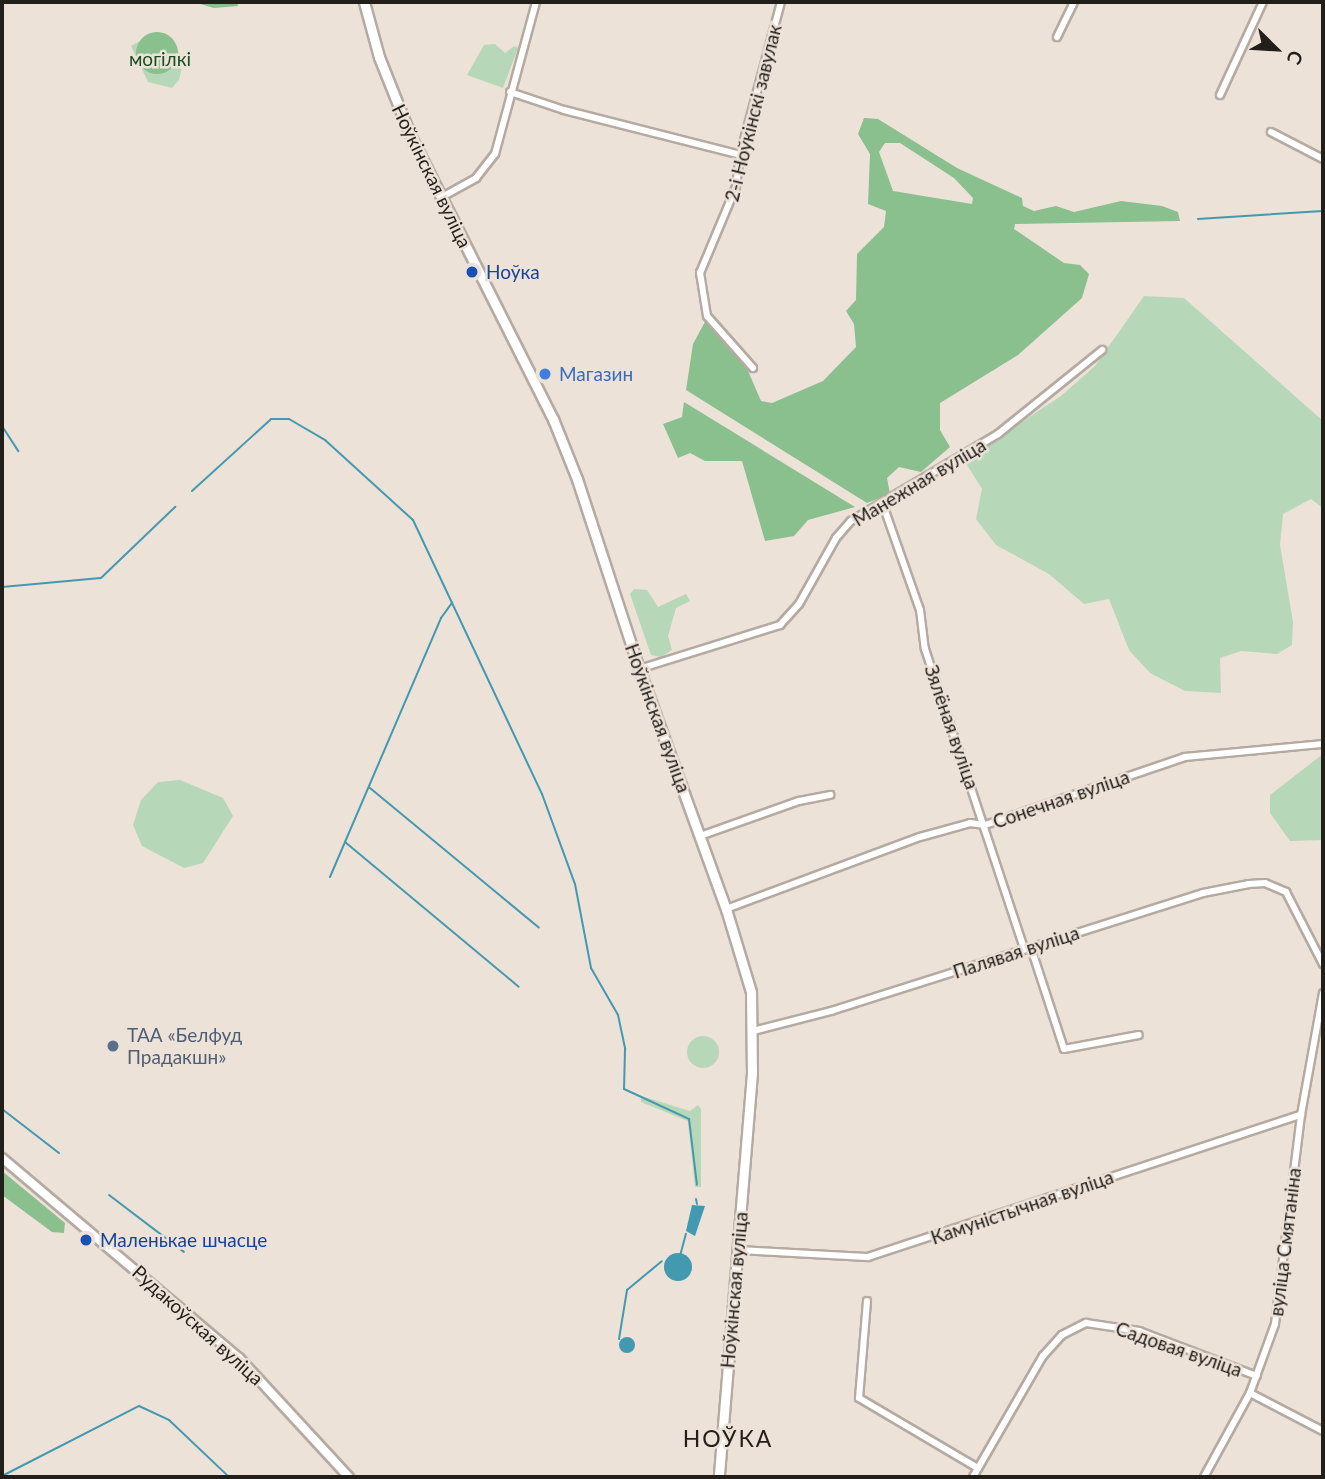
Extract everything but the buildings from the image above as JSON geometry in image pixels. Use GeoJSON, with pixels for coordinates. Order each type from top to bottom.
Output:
{"type":"FeatureCollection","features":[{"type":"Feature","properties":{"kind":"main road","name":"Ноўкінская вуліца"},"geometry":{"type":"LineString","coordinates":[[364,2],[394,99],[553,419],[639,669],[726,909],[751,992],[754,1031],[719,1477]]}},
{"type":"Feature","properties":{"kind":"street"},"geometry":{"type":"LineString","coordinates":[[442,197],[477,178],[490,162],[536,2]]}},
{"type":"Feature","properties":{"kind":"street","name":"2-і Ноўкінскі завулак"},"geometry":{"type":"LineString","coordinates":[[753,368],[707,316],[700,292],[701,273],[736,187],[740,155],[781,2]]}},
{"type":"Feature","properties":{"kind":"street"},"geometry":{"type":"LineString","coordinates":[[1058,37],[1074,2]]}},
{"type":"Feature","properties":{"kind":"street"},"geometry":{"type":"LineString","coordinates":[[1220,95],[1263,2]]}},
{"type":"Feature","properties":{"kind":"street"},"geometry":{"type":"LineString","coordinates":[[510,92],[564,110],[740,155]]}},
{"type":"Feature","properties":{"kind":"street"},"geometry":{"type":"LineString","coordinates":[[1271,132],[1323,159]]}},
{"type":"Feature","properties":{"kind":"street","name":"Манежная вуліца"},"geometry":{"type":"LineString","coordinates":[[639,669],[780,625],[799,604],[836,538],[851,521],[883,505],[998,434],[1102,350]]}},
{"type":"Feature","properties":{"kind":"street","name":"Зялёная вуліца"},"geometry":{"type":"LineString","coordinates":[[883,505],[920,610],[925,649],[1063,1049],[1139,1035]]}},
{"type":"Feature","properties":{"kind":"street","name":"Сонечная вуліца"},"geometry":{"type":"LineString","coordinates":[[726,909],[920,837],[971,823],[985,825],[1185,757],[1323,744]]}},
{"type":"Feature","properties":{"kind":"street"},"geometry":{"type":"LineString","coordinates":[[700,836],[763,812],[830,795]]}},
{"type":"Feature","properties":{"kind":"street","name":"Палявая вуліца"},"geometry":{"type":"LineString","coordinates":[[754,1031],[1232,886],[1265,883],[1279,887],[1291,899],[1311,937]]}},
{"type":"Feature","properties":{"kind":"street"},"geometry":{"type":"LineString","coordinates":[[1311,937],[1323,942]]}},
{"type":"Feature","properties":{"kind":"street"},"geometry":{"type":"LineString","coordinates":[[1311,937],[1323,964]]}},
{"type":"Feature","properties":{"kind":"street","name":"вуліца Смятаніна"},"geometry":{"type":"LineString","coordinates":[[1204,1477],[1250,1393],[1278,1303],[1301,1115],[1323,993]]}},
{"type":"Feature","properties":{"kind":"street","name":"Камуністычная вуліца"},"geometry":{"type":"LineString","coordinates":[[737,1250],[828,1258],[886,1253],[1301,1115]]}},
{"type":"Feature","properties":{"kind":"street","name":"Рудакоўская вуліца"},"geometry":{"type":"LineString","coordinates":[[2,1158],[239,1358],[349,1477]]}},
{"type":"Feature","properties":{"kind":"street"},"geometry":{"type":"LineString","coordinates":[[867,1301],[859,1398],[978,1468]]}},
{"type":"Feature","properties":{"kind":"street","name":"Садовая вуліца"},"geometry":{"type":"LineString","coordinates":[[973,1477],[1043,1356],[1062,1335],[1086,1323],[1139,1331],[1257,1376]]}},
{"type":"Feature","properties":{"kind":"street"},"geometry":{"type":"LineString","coordinates":[[1250,1393],[1323,1431]]}},
{"type":"Feature","properties":{"kind":"green space"},"geometry":{"type":"Polygon","coordinates":[[[193,2],[237,2],[238,6],[214,8],[193,2]]]}},
{"type":"Feature","properties":{"kind":"green space","name":"могілкі"},"geometry":{"type":"Polygon","coordinates":[[[155,32],[175,45],[183,62],[179,80],[172,88],[148,82],[131,46],[155,32]]]}},
{"type":"Feature","properties":{"kind":"green space","name":"могілкі"},"geometry":{"type":"Polygon","coordinates":[[[157,32],[172,38],[178,53],[172,68],[157,74],[142,68],[136,53],[142,38],[157,32]]]}},
{"type":"Feature","properties":{"kind":"green space"},"geometry":{"type":"Polygon","coordinates":[[[495,44],[505,53],[514,46],[518,48],[503,88],[467,75],[484,45],[495,44]]]}},
{"type":"Feature","properties":{"kind":"green space"},"geometry":{"type":"Polygon","coordinates":[[[864,118],[878,119],[957,168],[1022,198],[1023,206],[1034,211],[1056,206],[1074,212],[1121,201],[1162,206],[1178,212],[1180,221],[1015,224],[1014,229],[1064,263],[1080,265],[1089,274],[1082,298],[1018,355],[940,403],[940,430],[950,447],[921,472],[899,467],[887,478],[890,494],[867,503],[686,390],[693,344],[706,320],[745,364],[761,401],[772,403],[823,381],[856,347],[854,324],[846,311],[856,300],[857,254],[884,227],[886,211],[868,204],[870,154],[858,134],[864,118]],[[885,143],[879,152],[893,191],[972,204],[973,198],[954,178],[900,143],[885,143]]]}},
{"type":"Feature","properties":{"kind":"green space"},"geometry":{"type":"Polygon","coordinates":[[[1144,296],[1184,298],[1323,421],[1323,508],[1311,499],[1283,514],[1280,545],[1293,622],[1292,645],[1277,654],[1241,651],[1220,658],[1221,693],[1185,691],[1150,673],[1129,650],[1109,599],[1084,604],[1049,574],[996,545],[976,519],[982,489],[964,460],[1061,396],[1095,366],[1144,296]]]}},
{"type":"Feature","properties":{"kind":"green space"},"geometry":{"type":"Polygon","coordinates":[[[684,402],[855,507],[808,520],[794,536],[765,541],[742,461],[705,461],[690,453],[678,458],[663,424],[682,417],[684,402]]]}},
{"type":"Feature","properties":{"kind":"green space"},"geometry":{"type":"Polygon","coordinates":[[[634,589],[647,590],[658,607],[686,594],[690,601],[676,608],[668,636],[672,650],[661,657],[651,655],[630,594],[634,589]]]}},
{"type":"Feature","properties":{"kind":"green space"},"geometry":{"type":"Polygon","coordinates":[[[1323,754],[1323,840],[1290,841],[1270,813],[1270,795],[1323,754]]]}},
{"type":"Feature","properties":{"kind":"green space"},"geometry":{"type":"Polygon","coordinates":[[[180,780],[223,798],[233,816],[203,863],[184,868],[142,846],[133,825],[141,800],[158,782],[180,780]]]}},
{"type":"Feature","properties":{"kind":"green space"},"geometry":{"type":"Polygon","coordinates":[[[703,1036],[714,1041],[719,1052],[714,1063],[703,1068],[692,1063],[687,1052],[692,1041],[703,1036]]]}},
{"type":"Feature","properties":{"kind":"green space"},"geometry":{"type":"Polygon","coordinates":[[[641,1096],[690,1111],[698,1105],[701,1109],[701,1187],[695,1187],[688,1121],[641,1102],[641,1096]]]}},
{"type":"Feature","properties":{"kind":"green space"},"geometry":{"type":"Polygon","coordinates":[[[2,1171],[65,1223],[64,1233],[52,1232],[2,1195],[2,1171]]]}},
{"type":"Feature","properties":{"kind":"water"},"geometry":{"type":"Polygon","coordinates":[[[692,1205],[705,1206],[695,1236],[686,1231],[692,1205]]]}},
{"type":"Feature","properties":{"kind":"water"},"geometry":{"type":"Polygon","coordinates":[[[678,1253],[688,1257],[692,1267],[688,1277],[678,1281],[668,1277],[664,1267],[668,1257],[678,1253]]]}},
{"type":"Feature","properties":{"kind":"water"},"geometry":{"type":"Polygon","coordinates":[[[627,1337],[633,1339],[633,1351],[627,1353],[621,1351],[619,1345],[621,1339],[627,1337]]]}},
{"type":"Feature","properties":{"kind":"waterway"},"geometry":{"type":"LineString","coordinates":[[1198,219],[1323,211]]}},
{"type":"Feature","properties":{"kind":"waterway"},"geometry":{"type":"LineString","coordinates":[[192,491],[271,419],[289,419],[325,440],[413,520],[542,794],[575,884],[591,968],[618,1015],[625,1049],[624,1089],[689,1119],[697,1185]]}},
{"type":"Feature","properties":{"kind":"waterway"},"geometry":{"type":"LineString","coordinates":[[2,426],[18,451]]}},
{"type":"Feature","properties":{"kind":"waterway"},"geometry":{"type":"LineString","coordinates":[[2,587],[101,578],[175,507]]}},
{"type":"Feature","properties":{"kind":"waterway"},"geometry":{"type":"LineString","coordinates":[[330,877],[441,618],[452,603]]}},
{"type":"Feature","properties":{"kind":"waterway"},"geometry":{"type":"LineString","coordinates":[[370,788],[539,928]]}},
{"type":"Feature","properties":{"kind":"waterway"},"geometry":{"type":"LineString","coordinates":[[345,842],[519,987]]}},
{"type":"Feature","properties":{"kind":"waterway"},"geometry":{"type":"LineString","coordinates":[[2,1109],[59,1153]]}},
{"type":"Feature","properties":{"kind":"waterway"},"geometry":{"type":"LineString","coordinates":[[109,1195],[184,1252]]}},
{"type":"Feature","properties":{"kind":"waterway"},"geometry":{"type":"LineString","coordinates":[[696,1199],[697,1204]]}},
{"type":"Feature","properties":{"kind":"waterway"},"geometry":{"type":"LineString","coordinates":[[680,1256],[686,1234]]}},
{"type":"Feature","properties":{"kind":"waterway"},"geometry":{"type":"LineString","coordinates":[[619,1339],[627,1290],[662,1261]]}},
{"type":"Feature","properties":{"kind":"waterway"},"geometry":{"type":"LineString","coordinates":[[2,1476],[139,1406],[169,1420],[229,1477]]}},
{"type":"Feature","properties":{"kind":"place","name":"Ноўка"},"geometry":{"type":"Point","coordinates":[472,272]}},
{"type":"Feature","properties":{"kind":"place","name":"Магазин"},"geometry":{"type":"Point","coordinates":[545,374]}},
{"type":"Feature","properties":{"kind":"place","name":"ТАА «Белфуд Прадакшн»"},"geometry":{"type":"Point","coordinates":[113,1046]}},
{"type":"Feature","properties":{"kind":"place","name":"Маленькае шчасце"},"geometry":{"type":"Point","coordinates":[86,1240]}},
{"type":"Feature","properties":{"kind":"district","name":"НОЎКА"},"geometry":{"type":"Point","coordinates":[728,1438]}}]}
